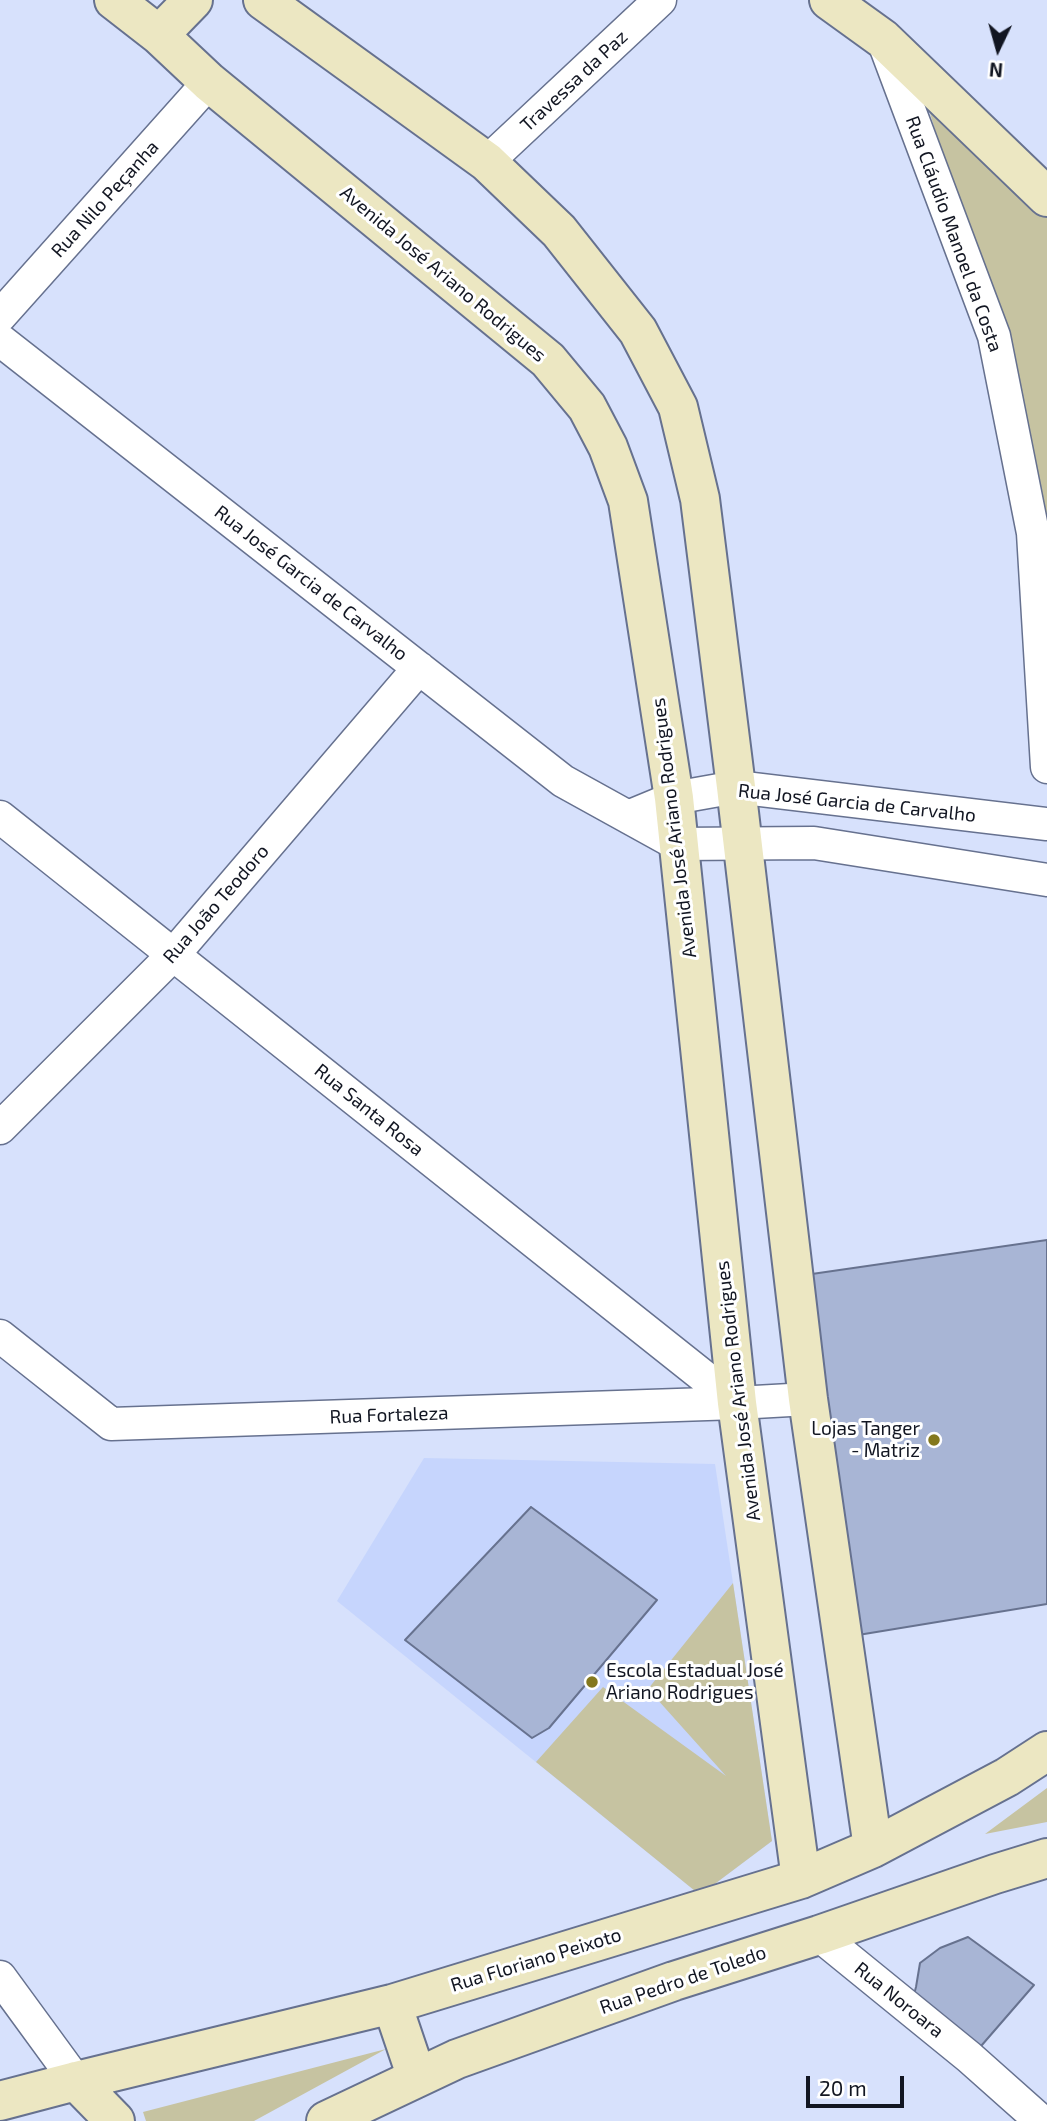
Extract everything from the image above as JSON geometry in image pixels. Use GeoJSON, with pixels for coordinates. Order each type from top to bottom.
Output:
{"type":"FeatureCollection","features":[{"type":"Feature","properties":{"kind":"street","name":"Avenida José Ariano Rodrigues"},"geometry":{"type":"LineString","coordinates":[[114,0],[159,36],[209,82],[548,360],[587,407],[608,447],[628,501],[674,798],[737,1403],[801,1879]]}},
{"type":"Feature","properties":{"kind":"street"},"geometry":{"type":"LineString","coordinates":[[159,36],[193,0]]}},
{"type":"Feature","properties":{"kind":"street"},"geometry":{"type":"LineString","coordinates":[[264,0],[487,162],[559,231],[638,331],[678,407],[699,499],[736,787],[808,1399],[873,1848]]}},
{"type":"Feature","properties":{"kind":"street","name":"Travessa da Paz"},"geometry":{"type":"LineString","coordinates":[[487,162],[660,0]]}},
{"type":"Feature","properties":{"kind":"street"},"geometry":{"type":"LineString","coordinates":[[829,0],[883,39],[1047,197]]}},
{"type":"Feature","properties":{"kind":"street","name":"Rua Cláudio Manoel da Costa"},"geometry":{"type":"LineString","coordinates":[[883,39],[994,336],[1033,533],[1047,767]]}},
{"type":"Feature","properties":{"kind":"street","name":"Rua Nilo Peçanha"},"geometry":{"type":"LineString","coordinates":[[0,316],[209,82]]}},
{"type":"Feature","properties":{"kind":"street","name":"Rua José Garcia de Carvalho"},"geometry":{"type":"LineString","coordinates":[[0,340],[563,781],[677,844],[814,843],[1047,880]]}},
{"type":"Feature","properties":{"kind":"street","name":"Rua João Teodoro"},"geometry":{"type":"LineString","coordinates":[[0,1128],[174,954],[419,668]]}},
{"type":"Feature","properties":{"kind":"street","name":"Rua José Garcia de Carvalho"},"geometry":{"type":"LineString","coordinates":[[628,817],[674,798],[736,787],[1047,824]]}},
{"type":"Feature","properties":{"kind":"street","name":"Rua Santa Rosa"},"geometry":{"type":"LineString","coordinates":[[0,817],[737,1403]]}},
{"type":"Feature","properties":{"kind":"street","name":"Rua Fortaleza"},"geometry":{"type":"LineString","coordinates":[[0,1336],[111,1424],[808,1399]]}},
{"type":"Feature","properties":{"kind":"street","name":"Rua Floriano Peixoto"},"geometry":{"type":"LineString","coordinates":[[0,2101],[392,2004],[801,1879],[873,1848],[1007,1777],[1047,1751]]}},
{"type":"Feature","properties":{"kind":"street","name":"Rua Pedro de Toledo"},"geometry":{"type":"LineString","coordinates":[[342,2118],[457,2059],[674,1981],[1047,1858]]}},
{"type":"Feature","properties":{"kind":"street","name":"Rua Noroara"},"geometry":{"type":"LineString","coordinates":[[819,1935],[969,2057],[1041,2121]]}},
{"type":"Feature","properties":{"kind":"street"},"geometry":{"type":"LineString","coordinates":[[0,1977],[76,2081],[115,2121]]}},
{"type":"Feature","properties":{"kind":"street"},"geometry":{"type":"LineString","coordinates":[[392,2004],[417,2078]]}},
{"type":"Feature","properties":{"kind":"shaded area"},"geometry":{"type":"Polygon","coordinates":[[[929,110],[1047,218],[1047,725],[997,337],[929,110]]]}},
{"type":"Feature","properties":{"kind":"shaded area","name":"Escola Estadual José Ariano Rodrigues"},"geometry":{"type":"Polygon","coordinates":[[[424,1458],[715,1464],[772,1841],[700,1895],[337,1601],[424,1458]]]}},
{"type":"Feature","properties":{"kind":"shaded area"},"geometry":{"type":"Polygon","coordinates":[[[733,1583],[772,1841],[700,1895],[536,1762],[603,1687],[726,1776],[648,1689],[733,1583]]]}},
{"type":"Feature","properties":{"kind":"shaded area"},"geometry":{"type":"Polygon","coordinates":[[[1047,1788],[1047,1822],[985,1834],[1047,1788]]]}},
{"type":"Feature","properties":{"kind":"shaded area"},"geometry":{"type":"Polygon","coordinates":[[[386,2049],[254,2121],[146,2121],[143,2112],[386,2049]]]}},
{"type":"Feature","properties":{"kind":"building","name":"Lojas Tanger - Matriz"},"geometry":{"type":"Polygon","coordinates":[[[1047,1240],[1047,1604],[846,1637],[798,1276],[1047,1240]]]}},
{"type":"Feature","properties":{"kind":"building"},"geometry":{"type":"Polygon","coordinates":[[[531,1507],[657,1600],[549,1728],[532,1738],[405,1640],[531,1507]]]}},
{"type":"Feature","properties":{"kind":"building"},"geometry":{"type":"Polygon","coordinates":[[[968,1937],[1034,1985],[975,2053],[912,2002],[920,1963],[940,1948],[968,1937]]]}},
{"type":"Feature","properties":{"kind":"place","name":"Lojas Tanger - Matriz"},"geometry":{"type":"Point","coordinates":[934,1440]}},
{"type":"Feature","properties":{"kind":"place","name":"Escola Estadual José Ariano Rodrigues"},"geometry":{"type":"Point","coordinates":[592,1682]}}]}
